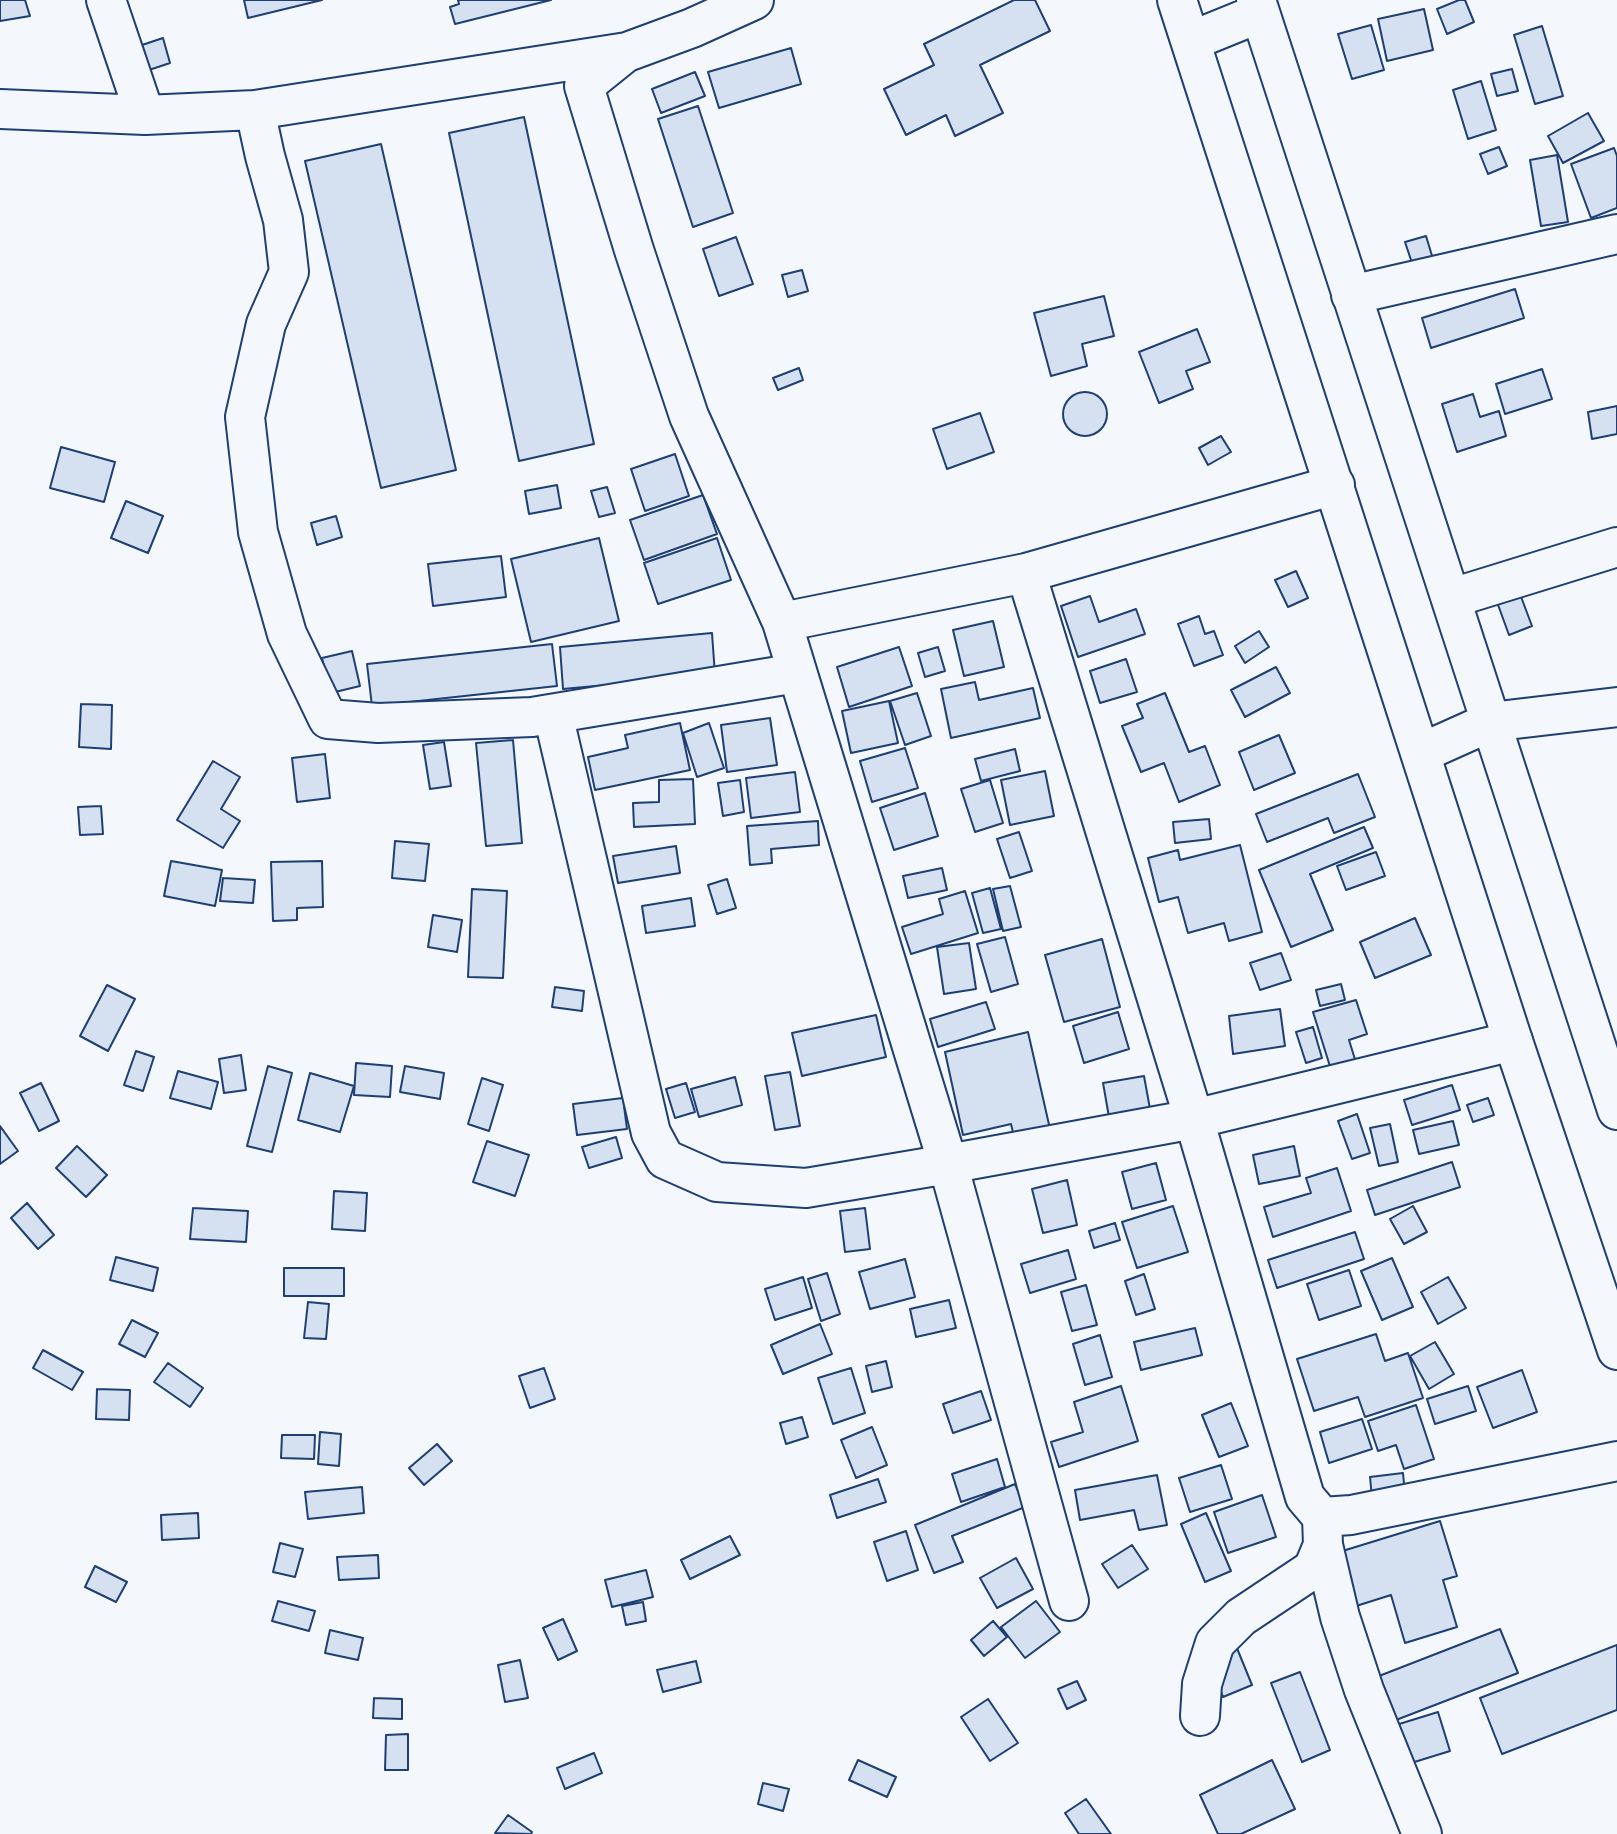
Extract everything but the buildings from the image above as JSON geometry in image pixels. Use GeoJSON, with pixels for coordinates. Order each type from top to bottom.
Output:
{"type":"FeatureCollection","features":[{"type":"Feature","properties":{"kind":"main road"},"geometry":{"type":"LineString","coordinates":[[106,0],[145,115]]}},
{"type":"Feature","properties":{"kind":"main road"},"geometry":{"type":"LineString","coordinates":[[0,109],[145,115],[256,110],[626,52],[692,28],[754,0]]}},
{"type":"Feature","properties":{"kind":"main road"},"geometry":{"type":"LineString","coordinates":[[1177,0],[1513,1041],[1617,1350]]}},
{"type":"Feature","properties":{"kind":"main road"},"geometry":{"type":"LineString","coordinates":[[1191,41],[1258,7],[1617,1110]]}},
{"type":"Feature","properties":{"kind":"main road"},"geometry":{"type":"LineString","coordinates":[[626,52],[584,86],[689,416],[782,622],[948,1164],[1069,1601]]}},
{"type":"Feature","properties":{"kind":"main road"},"geometry":{"type":"LineString","coordinates":[[256,110],[265,156],[283,220],[289,272],[266,324],[246,417],[258,532],[286,634],[328,719],[378,723],[532,717],[797,673]]}},
{"type":"Feature","properties":{"kind":"main road"},"geometry":{"type":"LineString","coordinates":[[1351,295],[1617,234]]}},
{"type":"Feature","properties":{"kind":"main road"},"geometry":{"type":"LineString","coordinates":[[782,622],[1026,573],[1335,485]]}},
{"type":"Feature","properties":{"kind":"main road"},"geometry":{"type":"LineString","coordinates":[[1451,598],[1617,547]]}},
{"type":"Feature","properties":{"kind":"main road"},"geometry":{"type":"LineString","coordinates":[[1026,573],[1195,1119],[1305,1497],[1322,1531],[1340,1617],[1364,1690],[1422,1834]]}},
{"type":"Feature","properties":{"kind":"main road"},"geometry":{"type":"LineString","coordinates":[[1421,753],[1490,722],[1617,707]]}},
{"type":"Feature","properties":{"kind":"main road"},"geometry":{"type":"LineString","coordinates":[[553,713],[651,1133],[665,1159],[717,1182],[806,1188],[948,1164],[1195,1119],[1513,1041]]}},
{"type":"Feature","properties":{"kind":"main road"},"geometry":{"type":"LineString","coordinates":[[1200,1716],[1202,1684],[1216,1643],[1241,1616],[1312,1569],[1322,1531],[1352,1515],[1617,1461]]}}]}
